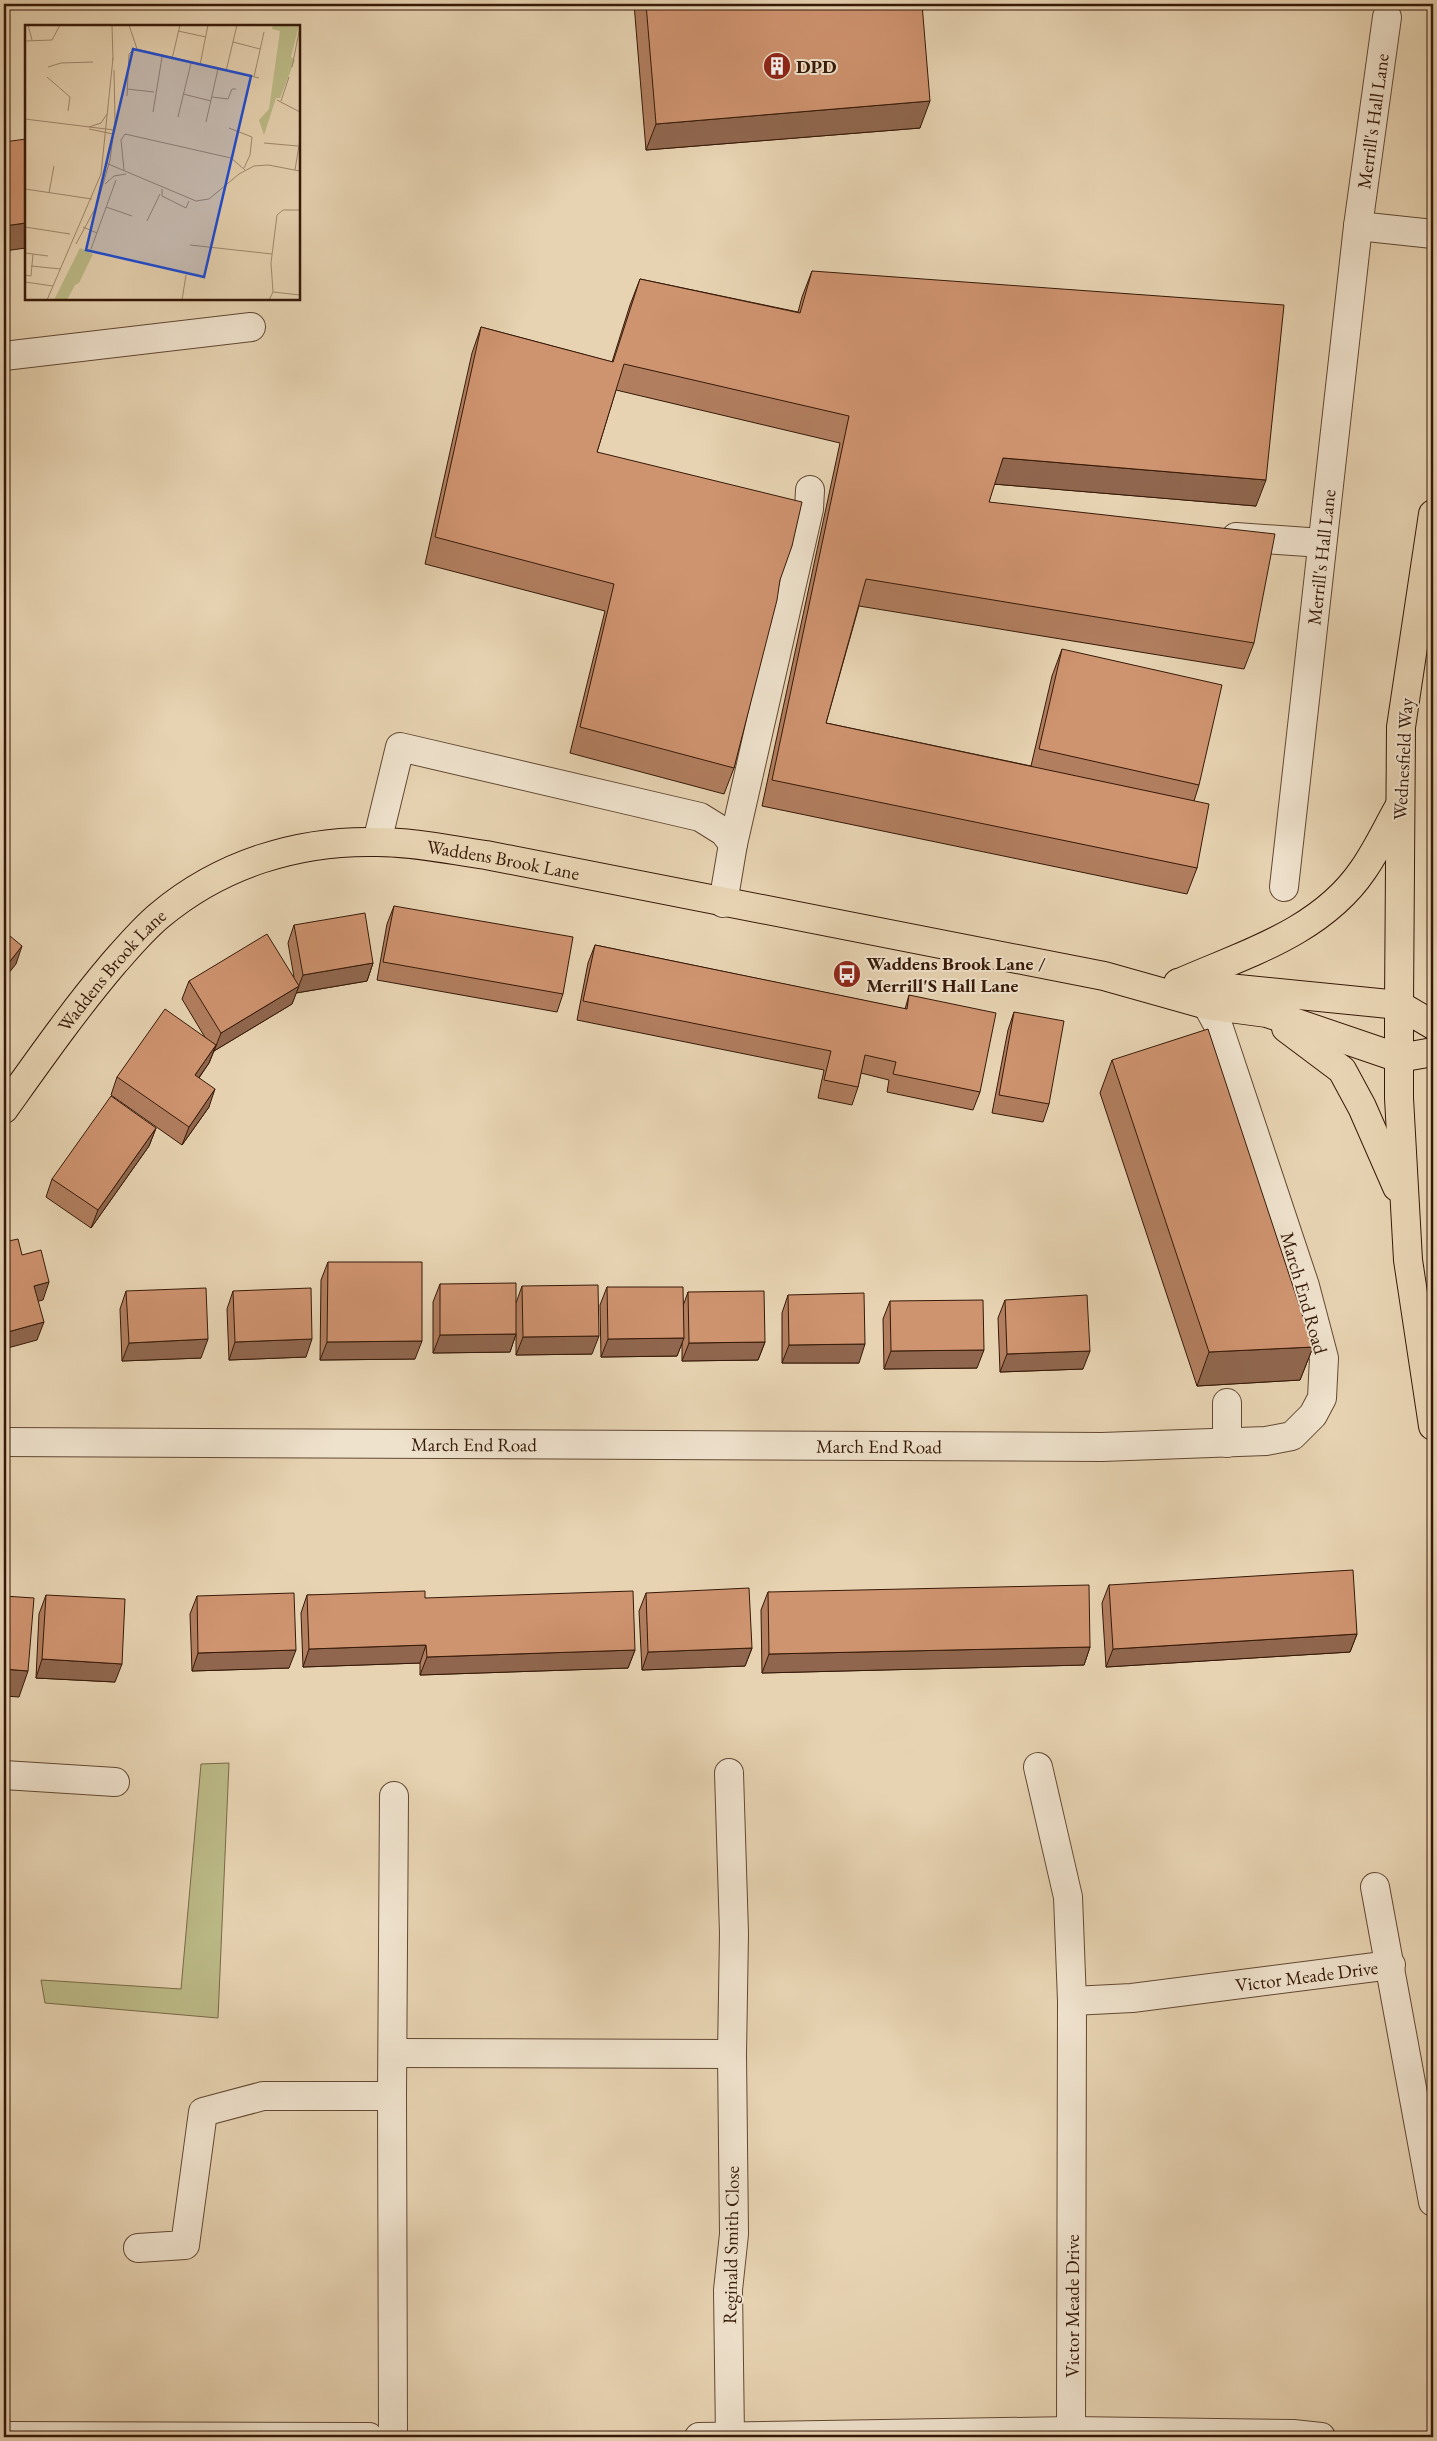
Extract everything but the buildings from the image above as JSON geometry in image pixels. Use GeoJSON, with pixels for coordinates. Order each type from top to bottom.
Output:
{"type":"FeatureCollection","features":[{"type":"Feature","properties":{"kind":"main road","name":"Wednesfield Way"},"geometry":{"type":"LineString","coordinates":[[1432,1412],[1408,1260],[1404,1202],[1398,1005],[1401,727],[1433,514]]}},
{"type":"Feature","properties":{"kind":"main road"},"geometry":{"type":"LineString","coordinates":[[1178,983],[1306,925],[1335,902],[1362,871],[1400,806]]}},
{"type":"Feature","properties":{"kind":"main road","name":"Waddens Brook Lane"},"geometry":{"type":"LineString","coordinates":[[4,1109],[84,998],[132,942],[167,910],[205,883],[250,862],[293,850],[336,843],[377,842],[410,844],[486,855],[723,903],[1104,976]]}},
{"type":"Feature","properties":{"kind":"main road"},"geometry":{"type":"LineString","coordinates":[[1104,976],[1398,1005],[1433,1025]]}},
{"type":"Feature","properties":{"kind":"main road"},"geometry":{"type":"LineString","coordinates":[[1104,976],[1206,1005],[1267,1013],[1399,1058],[1433,1052]]}},
{"type":"Feature","properties":{"kind":"main road"},"geometry":{"type":"LineString","coordinates":[[1267,1013],[1342,1070],[1362,1107],[1404,1202]]}},
{"type":"Feature","properties":{"kind":"street","name":"Merrill's Hall Lane"},"geometry":{"type":"LineString","coordinates":[[1284,888],[1358,226],[1387,17]]}},
{"type":"Feature","properties":{"kind":"street"},"geometry":{"type":"LineString","coordinates":[[1358,226],[1433,234]]}},
{"type":"Feature","properties":{"kind":"street"},"geometry":{"type":"LineString","coordinates":[[4,356],[251,327]]}},
{"type":"Feature","properties":{"kind":"street"},"geometry":{"type":"LineString","coordinates":[[723,903],[733,844],[809,509],[810,490]]}},
{"type":"Feature","properties":{"kind":"street"},"geometry":{"type":"LineString","coordinates":[[1213,535],[1322,543]]}},
{"type":"Feature","properties":{"kind":"street"},"geometry":{"type":"LineString","coordinates":[[377,842],[400,746],[700,817],[724,832],[733,844]]}},
{"type":"Feature","properties":{"kind":"street","name":"March End Road"},"geometry":{"type":"LineString","coordinates":[[4,1442],[1082,1447],[1266,1441],[1292,1436],[1313,1415],[1322,1398],[1324,1358],[1305,1286],[1218,1024],[1206,1005]]}},
{"type":"Feature","properties":{"kind":"street"},"geometry":{"type":"LineString","coordinates":[[1226,1403],[1227,1443]]}},
{"type":"Feature","properties":{"kind":"street","name":"Victor Meade Drive"},"geometry":{"type":"LineString","coordinates":[[1038,1767],[1068,1897],[1072,2001],[1071,2431]]}},
{"type":"Feature","properties":{"kind":"street","name":"Reginald Smith Close"},"geometry":{"type":"LineString","coordinates":[[729,1773],[734,1933],[732,2054],[734,2234],[728,2290],[730,2437]]}},
{"type":"Feature","properties":{"kind":"street"},"geometry":{"type":"LineString","coordinates":[[4,1775],[115,1782]]}},
{"type":"Feature","properties":{"kind":"street"},"geometry":{"type":"LineString","coordinates":[[393,2437],[392,2096],[394,1796]]}},
{"type":"Feature","properties":{"kind":"street"},"geometry":{"type":"LineString","coordinates":[[1375,1887],[1390,1965]]}},
{"type":"Feature","properties":{"kind":"street","name":"Victor Meade Drive"},"geometry":{"type":"LineString","coordinates":[[1072,2001],[1132,1998],[1390,1965],[1433,2202]]}},
{"type":"Feature","properties":{"kind":"street"},"geometry":{"type":"LineString","coordinates":[[393,2053],[732,2054]]}},
{"type":"Feature","properties":{"kind":"street"},"geometry":{"type":"LineString","coordinates":[[138,2248],[185,2245],[203,2112],[263,2096],[392,2096]]}},
{"type":"Feature","properties":{"kind":"street"},"geometry":{"type":"LineString","coordinates":[[699,2437],[958,2435],[1071,2431],[1293,2434],[1321,2437]]}},
{"type":"Feature","properties":{"kind":"street"},"geometry":{"type":"LineString","coordinates":[[4,2436],[369,2437]]}},
{"type":"Feature","properties":{"kind":"shaded area"},"geometry":{"type":"Polygon","coordinates":[[[229,1763],[218,2018],[45,2003],[41,1980],[181,1989],[201,1764],[229,1763]]]}},
{"type":"Feature","properties":{"kind":"place","name":"DPD"},"geometry":{"type":"Point","coordinates":[777,66]}},
{"type":"Feature","properties":{"kind":"place","name":"Waddens Brook Lane / Merrill'S Hall Lane"},"geometry":{"type":"Point","coordinates":[847,974]}}]}
